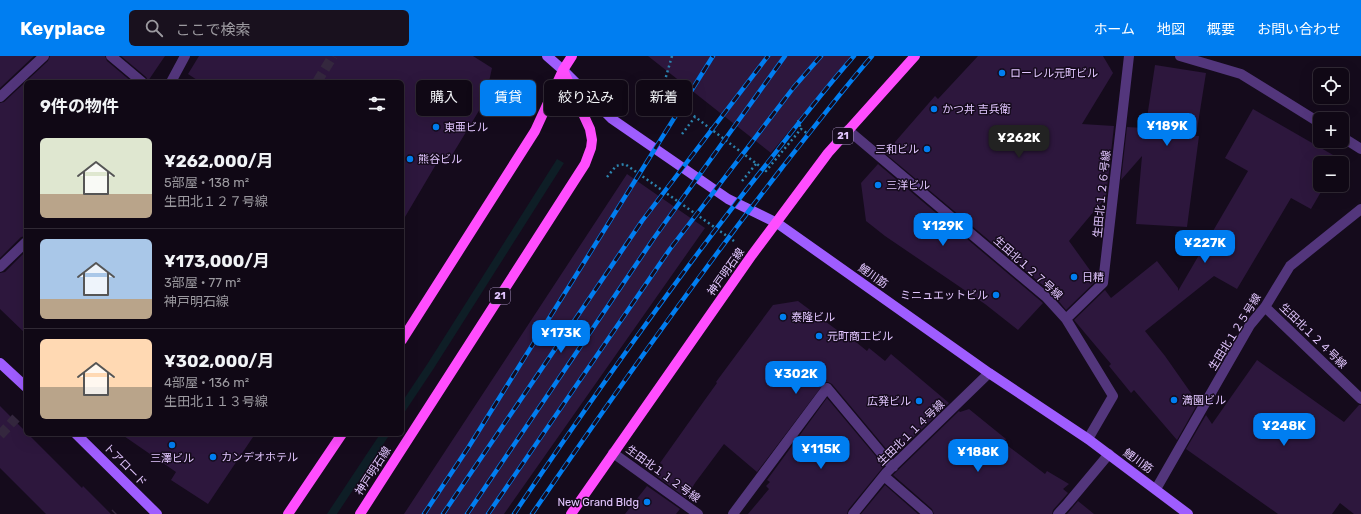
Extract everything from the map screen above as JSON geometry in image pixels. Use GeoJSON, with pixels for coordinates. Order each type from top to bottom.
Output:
{"type":"FeatureCollection","features":[{"type":"Feature","properties":{"kind":"main road"},"geometry":{"type":"LineString","coordinates":[[404,337],[535,132],[563,70],[572,56]]}},
{"type":"Feature","properties":{"kind":"main road","name":"神戸明石線"},"geometry":{"type":"LineString","coordinates":[[571,514],[752,255],[828,153],[915,56]]}},
{"type":"Feature","properties":{"kind":"main road","name":"神戸明石線"},"geometry":{"type":"LineString","coordinates":[[360,514],[585,164],[591,148],[592,140],[590,129],[563,70]]}},
{"type":"Feature","properties":{"kind":"main road"},"geometry":{"type":"LineString","coordinates":[[288,514],[341,436]]}},
{"type":"Feature","properties":{"kind":"street"},"geometry":{"type":"LineString","coordinates":[[0,97],[44,56]]}},
{"type":"Feature","properties":{"kind":"street"},"geometry":{"type":"LineString","coordinates":[[111,56],[140,80]]}},
{"type":"Feature","properties":{"kind":"street"},"geometry":{"type":"LineString","coordinates":[[172,80],[185,56]]}},
{"type":"Feature","properties":{"kind":"street","name":"鯉川筋"},"geometry":{"type":"LineString","coordinates":[[547,56],[612,119],[728,199],[777,223],[989,374],[1088,439],[1188,514]]}},
{"type":"Feature","properties":{"kind":"street","name":"生田北１２６号線"},"geometry":{"type":"LineString","coordinates":[[1066,319],[1104,283],[1129,56]]}},
{"type":"Feature","properties":{"kind":"street"},"geometry":{"type":"LineString","coordinates":[[1180,56],[1242,74],[1313,119]]}},
{"type":"Feature","properties":{"kind":"street","name":"生田北１２７号線"},"geometry":{"type":"LineString","coordinates":[[848,130],[1046,297],[1066,319],[1113,396],[1088,439]]}},
{"type":"Feature","properties":{"kind":"street"},"geometry":{"type":"LineString","coordinates":[[1349,141],[1361,149]]}},
{"type":"Feature","properties":{"kind":"street","name":"生田北１２５号線"},"geometry":{"type":"LineString","coordinates":[[1156,489],[1250,326],[1265,307],[1290,266],[1361,209]]}},
{"type":"Feature","properties":{"kind":"street"},"geometry":{"type":"LineString","coordinates":[[0,267],[24,244]]}},
{"type":"Feature","properties":{"kind":"street","name":"生田北１２４号線"},"geometry":{"type":"LineString","coordinates":[[1265,307],[1361,399]]}},
{"type":"Feature","properties":{"kind":"street"},"geometry":{"type":"LineString","coordinates":[[0,363],[24,385]]}},
{"type":"Feature","properties":{"kind":"street","name":"生田北１１４号線"},"geometry":{"type":"LineString","coordinates":[[853,514],[884,476],[989,374]]}},
{"type":"Feature","properties":{"kind":"street"},"geometry":{"type":"LineString","coordinates":[[733,514],[827,388],[893,467]]}},
{"type":"Feature","properties":{"kind":"street","name":"トアロード"},"geometry":{"type":"LineString","coordinates":[[78,436],[157,514]]}},
{"type":"Feature","properties":{"kind":"street","name":"生田北１１２号線"},"geometry":{"type":"LineString","coordinates":[[614,453],[698,514]]}},
{"type":"Feature","properties":{"kind":"street"},"geometry":{"type":"LineString","coordinates":[[1058,514],[1108,454]]}},
{"type":"Feature","properties":{"kind":"street"},"geometry":{"type":"LineString","coordinates":[[884,476],[928,514]]}},
{"type":"Feature","properties":{"kind":"path"},"geometry":{"type":"LineString","coordinates":[[672,56],[663,87],[669,97],[766,171],[801,129]]}},
{"type":"Feature","properties":{"kind":"path"},"geometry":{"type":"LineString","coordinates":[[682,134],[695,117]]}},
{"type":"Feature","properties":{"kind":"path"},"geometry":{"type":"LineString","coordinates":[[798,120],[801,129],[808,134]]}},
{"type":"Feature","properties":{"kind":"path"},"geometry":{"type":"LineString","coordinates":[[607,177],[616,166],[625,164],[734,241]]}},
{"type":"Feature","properties":{"kind":"path"},"geometry":{"type":"LineString","coordinates":[[742,181],[756,164]]}},
{"type":"Feature","properties":{"kind":"shaded area"},"geometry":{"type":"Polygon","coordinates":[[[557,159],[564,163],[404,413],[404,399],[557,159]]]}},
{"type":"Feature","properties":{"kind":"shaded area"},"geometry":{"type":"Polygon","coordinates":[[[379,436],[389,436],[337,514],[327,514],[379,436]]]}},
{"type":"Feature","properties":{"kind":"building"},"geometry":{"type":"Polygon","coordinates":[[[0,56],[34,56],[0,88],[0,56]]]}},
{"type":"Feature","properties":{"kind":"building"},"geometry":{"type":"Polygon","coordinates":[[[50,56],[105,56],[107,61],[130,80],[28,80],[48,61],[50,56]]]}},
{"type":"Feature","properties":{"kind":"building"},"geometry":{"type":"Polygon","coordinates":[[[121,56],[165,56],[149,80],[121,56]]]}},
{"type":"Feature","properties":{"kind":"building"},"geometry":{"type":"Polygon","coordinates":[[[199,56],[473,56],[492,68],[489,80],[480,80],[480,109],[446,165],[438,161],[404,219],[404,80],[197,80],[188,74],[199,56]]]}},
{"type":"Feature","properties":{"kind":"building"},"geometry":{"type":"Polygon","coordinates":[[[648,56],[851,56],[771,153],[692,91],[692,80],[678,80],[648,56]]]}},
{"type":"Feature","properties":{"kind":"building"},"geometry":{"type":"Polygon","coordinates":[[[978,56],[1103,56],[1113,73],[1082,124],[1114,126],[1106,197],[1069,241],[1097,280],[1066,310],[1052,293],[886,154],[935,96],[938,99],[978,56]]]}},
{"type":"Feature","properties":{"kind":"building"},"geometry":{"type":"Polygon","coordinates":[[[1155,65],[1206,73],[1196,136],[1199,136],[1187,227],[1136,224],[1142,156],[1121,180],[1127,127],[1144,128],[1145,131],[1155,65]]]}},
{"type":"Feature","properties":{"kind":"building"},"geometry":{"type":"Polygon","coordinates":[[[24,83],[24,236],[21,237],[0,258],[0,103],[4,102],[24,83]]]}},
{"type":"Feature","properties":{"kind":"building"},"geometry":{"type":"Polygon","coordinates":[[[1253,109],[1313,143],[1313,148],[1321,148],[1335,156],[1313,156],[1313,192],[1321,192],[1311,209],[1291,198],[1237,289],[1214,276],[1145,331],[1165,356],[1198,403],[1177,440],[1134,390],[1131,393],[1109,366],[1111,364],[1074,320],[1105,290],[1111,298],[1157,261],[1178,288],[1178,291],[1248,171],[1225,158],[1253,109]]]}},
{"type":"Feature","properties":{"kind":"building"},"geometry":{"type":"Polygon","coordinates":[[[878,164],[1043,303],[1018,330],[985,304],[885,236],[866,221],[861,183],[878,164]]]}},
{"type":"Feature","properties":{"kind":"building"},"geometry":{"type":"Polygon","coordinates":[[[627,174],[705,228],[504,514],[404,514],[627,174]]]}},
{"type":"Feature","properties":{"kind":"building"},"geometry":{"type":"Polygon","coordinates":[[[24,253],[24,332],[0,309],[0,273],[5,272],[24,253]]]}},
{"type":"Feature","properties":{"kind":"building"},"geometry":{"type":"Polygon","coordinates":[[[798,301],[867,351],[869,348],[885,361],[891,354],[949,403],[893,457],[832,384],[825,382],[757,472],[724,444],[695,483],[686,498],[655,475],[663,465],[660,463],[717,383],[716,382],[773,305],[798,301]]]}},
{"type":"Feature","properties":{"kind":"building"},"geometry":{"type":"Polygon","coordinates":[[[1257,360],[1344,422],[1359,405],[1361,405],[1361,514],[1354,514],[1340,503],[1332,514],[1278,514],[1186,449],[1206,415],[1212,424],[1257,360]]]}},
{"type":"Feature","properties":{"kind":"building"},"geometry":{"type":"Polygon","coordinates":[[[827,398],[884,466],[848,510],[847,514],[748,514],[769,489],[766,486],[770,482],[767,480],[827,398]]]}},
{"type":"Feature","properties":{"kind":"building"},"geometry":{"type":"Polygon","coordinates":[[[0,406],[24,430],[24,436],[30,436],[82,488],[83,486],[111,514],[46,514],[0,468],[0,406]]]}},
{"type":"Feature","properties":{"kind":"building"},"geometry":{"type":"Polygon","coordinates":[[[969,409],[1006,439],[1004,443],[1045,474],[1047,471],[1069,484],[1063,489],[1068,493],[1053,510],[1052,514],[934,514],[932,509],[893,475],[959,411],[969,409]]]}},
{"type":"Feature","properties":{"kind":"building","name":"カンデオホテル"},"geometry":{"type":"Polygon","coordinates":[[[124,436],[254,436],[208,504],[171,480],[176,472],[124,436]]]}},
{"type":"Feature","properties":{"kind":"building"},"geometry":{"type":"Polygon","coordinates":[[[885,485],[918,514],[861,514],[885,485]]]}},
{"type":"Feature","properties":{"kind":"building","name":"New Grand Bldg"},"geometry":{"type":"Polygon","coordinates":[[[647,486],[680,509],[676,514],[625,514],[647,486]]]}},
{"type":"Feature","properties":{"kind":"building"},"geometry":{"type":"Polygon","coordinates":[[[1078,501],[1094,514],[1067,514],[1078,501]]]}},
{"type":"Feature","properties":{"kind":"tunnel"},"geometry":{"type":"LineString","coordinates":[[318,80],[333,56]]}},
{"type":"Feature","properties":{"kind":"tunnel"},"geometry":{"type":"LineString","coordinates":[[0,435],[16,418]]}},
{"type":"Feature","properties":{"kind":"railway"},"geometry":{"type":"LineString","coordinates":[[424,514],[468,448],[713,56]]}},
{"type":"Feature","properties":{"kind":"railway"},"geometry":{"type":"LineString","coordinates":[[443,514],[642,221],[768,56]]}},
{"type":"Feature","properties":{"kind":"railway"},"geometry":{"type":"LineString","coordinates":[[467,514],[654,238],[785,56]]}},
{"type":"Feature","properties":{"kind":"railway"},"geometry":{"type":"LineString","coordinates":[[488,514],[670,249],[794,87],[821,56]]}},
{"type":"Feature","properties":{"kind":"railway"},"geometry":{"type":"LineString","coordinates":[[514,514],[574,425],[699,251],[809,110],[854,56]]}},
{"type":"Feature","properties":{"kind":"railway"},"geometry":{"type":"LineString","coordinates":[[532,514],[685,297],[781,169],[872,56]]}},
{"type":"Feature","properties":{"kind":"place","name":"ローレル元町ビル"},"geometry":{"type":"Point","coordinates":[1002,73]}},
{"type":"Feature","properties":{"kind":"place","name":"かつ丼 吉兵衛"},"geometry":{"type":"Point","coordinates":[934,109]}},
{"type":"Feature","properties":{"kind":"place","name":"東亜ビル"},"geometry":{"type":"Point","coordinates":[436,127]}},
{"type":"Feature","properties":{"kind":"place","name":"三和ビル"},"geometry":{"type":"Point","coordinates":[927,149]}},
{"type":"Feature","properties":{"kind":"place","name":"熊谷ビル"},"geometry":{"type":"Point","coordinates":[410,159]}},
{"type":"Feature","properties":{"kind":"place","name":"三洋ビル"},"geometry":{"type":"Point","coordinates":[878,185]}},
{"type":"Feature","properties":{"kind":"place","name":"日精"},"geometry":{"type":"Point","coordinates":[1074,277]}},
{"type":"Feature","properties":{"kind":"place","name":"ミニュエットビル"},"geometry":{"type":"Point","coordinates":[996,295]}},
{"type":"Feature","properties":{"kind":"place","name":"泰隆ビル"},"geometry":{"type":"Point","coordinates":[783,317]}},
{"type":"Feature","properties":{"kind":"place","name":"元町商工ビル"},"geometry":{"type":"Point","coordinates":[819,336]}},
{"type":"Feature","properties":{"kind":"place","name":"満園ビル"},"geometry":{"type":"Point","coordinates":[1174,400]}},
{"type":"Feature","properties":{"kind":"place","name":"広発ビル"},"geometry":{"type":"Point","coordinates":[919,401]}},
{"type":"Feature","properties":{"kind":"place","name":"三澤ビル"},"geometry":{"type":"Point","coordinates":[172,445]}},
{"type":"Feature","properties":{"kind":"place","name":"カンデオホテル"},"geometry":{"type":"Point","coordinates":[213,457]}},
{"type":"Feature","properties":{"kind":"place","name":"New Grand Bldg"},"geometry":{"type":"Point","coordinates":[647,502]}}]}
